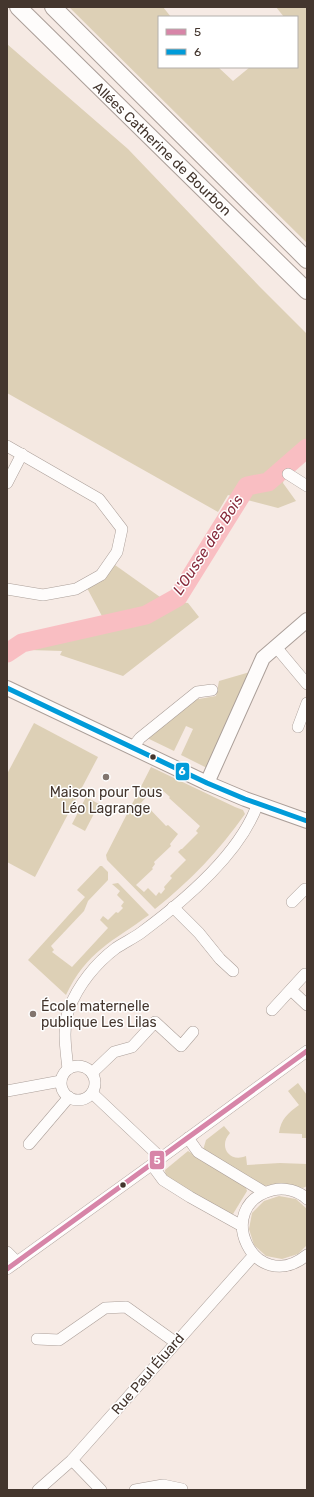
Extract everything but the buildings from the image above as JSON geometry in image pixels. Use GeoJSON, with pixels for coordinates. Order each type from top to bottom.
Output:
{"type":"FeatureCollection","features":[{"type":"Feature","properties":{"kind":"main road","name":"Allées Catherine de Bourbon"},"geometry":{"type":"LineString","coordinates":[[18,7],[307,291]]}},
{"type":"Feature","properties":{"kind":"main road","name":"Allées Catherine de Bourbon"},"geometry":{"type":"LineString","coordinates":[[54,7],[307,260]]}},
{"type":"Feature","properties":{"kind":"street"},"geometry":{"type":"LineString","coordinates":[[7,446],[99,499],[122,529],[117,552],[101,575],[76,589],[43,595],[7,589]]}},
{"type":"Feature","properties":{"kind":"street"},"geometry":{"type":"LineString","coordinates":[[7,483],[22,454]]}},
{"type":"Feature","properties":{"kind":"street"},"geometry":{"type":"LineString","coordinates":[[288,474],[307,486]]}},
{"type":"Feature","properties":{"kind":"street"},"geometry":{"type":"LineString","coordinates":[[207,783],[263,658],[307,620]]}},
{"type":"Feature","properties":{"kind":"street"},"geometry":{"type":"LineString","coordinates":[[276,647],[307,684]]}},
{"type":"Feature","properties":{"kind":"street"},"geometry":{"type":"LineString","coordinates":[[7,688],[207,783],[307,821]]}},
{"type":"Feature","properties":{"kind":"street"},"geometry":{"type":"LineString","coordinates":[[133,747],[140,738],[197,692],[212,690]]}},
{"type":"Feature","properties":{"kind":"street"},"geometry":{"type":"LineString","coordinates":[[298,727],[307,703]]}},
{"type":"Feature","properties":{"kind":"street"},"geometry":{"type":"LineString","coordinates":[[68,1069],[65,1029],[69,1010],[78,990],[93,969],[116,948],[141,933],[173,908],[200,884],[233,848],[251,821],[258,803]]}},
{"type":"Feature","properties":{"kind":"street"},"geometry":{"type":"LineString","coordinates":[[292,902],[305,889],[307,890]]}},
{"type":"Feature","properties":{"kind":"street"},"geometry":{"type":"LineString","coordinates":[[173,908],[199,933],[220,959],[233,971]]}},
{"type":"Feature","properties":{"kind":"street"},"geometry":{"type":"LineString","coordinates":[[272,1010],[305,974]]}},
{"type":"Feature","properties":{"kind":"street"},"geometry":{"type":"LineString","coordinates":[[291,990],[307,1005]]}},
{"type":"Feature","properties":{"kind":"street"},"geometry":{"type":"LineString","coordinates":[[92,1073],[114,1052],[132,1047],[155,1022],[181,1046],[193,1032]]}},
{"type":"Feature","properties":{"kind":"street"},"geometry":{"type":"LineString","coordinates":[[7,1269],[157,1162],[307,1051]]}},
{"type":"Feature","properties":{"kind":"street"},"geometry":{"type":"LineString","coordinates":[[78,1066],[88,1069],[92,1073],[95,1083],[92,1094],[85,1099],[80,1100],[69,1097],[63,1090],[61,1082],[64,1073],[68,1069],[78,1066]]}},
{"type":"Feature","properties":{"kind":"street"},"geometry":{"type":"LineString","coordinates":[[7,1091],[61,1082]]}},
{"type":"Feature","properties":{"kind":"street"},"geometry":{"type":"LineString","coordinates":[[92,1094],[157,1162],[163,1180],[242,1226]]}},
{"type":"Feature","properties":{"kind":"street"},"geometry":{"type":"LineString","coordinates":[[29,1144],[69,1097]]}},
{"type":"Feature","properties":{"kind":"street"},"geometry":{"type":"LineString","coordinates":[[188,1138],[198,1152],[264,1192]]}},
{"type":"Feature","properties":{"kind":"street"},"geometry":{"type":"LineString","coordinates":[[306,1198],[296,1192],[285,1189],[274,1189],[264,1192],[255,1198],[248,1206],[242,1226],[243,1237],[247,1247],[254,1255],[264,1262],[276,1266],[288,1265],[300,1261],[307,1255]]}},
{"type":"Feature","properties":{"kind":"street"},"geometry":{"type":"LineString","coordinates":[[7,1252],[17,1262]]}},
{"type":"Feature","properties":{"kind":"street","name":"Rue Paul Éluard"},"geometry":{"type":"LineString","coordinates":[[38,1490],[72,1460],[254,1255]]}},
{"type":"Feature","properties":{"kind":"street"},"geometry":{"type":"LineString","coordinates":[[37,1339],[59,1340],[105,1308],[126,1307],[176,1342]]}},
{"type":"Feature","properties":{"kind":"street"},"geometry":{"type":"LineString","coordinates":[[72,1460],[101,1490]]}},
{"type":"Feature","properties":{"kind":"street"},"geometry":{"type":"LineString","coordinates":[[135,1490],[163,1485],[182,1489]]}},
{"type":"Feature","properties":{"kind":"shaded area"},"geometry":{"type":"Polygon","coordinates":[[[69,7],[163,7],[170,16],[158,16],[158,68],[219,68],[233,81],[249,68],[298,68],[298,16],[283,16],[276,7],[307,7],[307,243],[69,7]]]}},
{"type":"Feature","properties":{"kind":"shaded area"},"geometry":{"type":"Polygon","coordinates":[[[7,44],[128,149],[307,334],[307,440],[289,457],[283,483],[296,501],[278,508],[228,495],[218,512],[7,393],[7,44]]]}},
{"type":"Feature","properties":{"kind":"shaded area"},"geometry":{"type":"Polygon","coordinates":[[[115,565],[160,597],[166,596],[149,607],[103,618],[87,588],[115,565]]]}},
{"type":"Feature","properties":{"kind":"shaded area"},"geometry":{"type":"Polygon","coordinates":[[[180,602],[188,603],[199,617],[123,676],[60,655],[62,651],[29,650],[128,623],[154,619],[180,602]]]}},
{"type":"Feature","properties":{"kind":"shaded area"},"geometry":{"type":"Polygon","coordinates":[[[250,672],[207,768],[181,755],[193,729],[186,726],[174,751],[145,737],[193,700],[216,696],[219,681],[250,672]]]}},
{"type":"Feature","properties":{"kind":"shaded area"},"geometry":{"type":"Polygon","coordinates":[[[34,723],[98,757],[35,877],[7,862],[7,774],[34,723]]]}},
{"type":"Feature","properties":{"kind":"shaded area"},"geometry":{"type":"Polygon","coordinates":[[[151,767],[243,810],[245,814],[225,841],[203,865],[180,888],[155,909],[107,860],[106,855],[151,767]],[[161,789],[152,798],[148,795],[141,803],[145,806],[146,805],[166,826],[168,825],[178,834],[170,844],[171,846],[154,862],[155,864],[152,868],[153,869],[136,885],[144,892],[148,888],[156,896],[159,892],[161,894],[165,889],[164,887],[172,878],[170,876],[186,860],[178,852],[198,833],[196,831],[200,826],[169,798],[170,797],[161,789]]]}},
{"type":"Feature","properties":{"kind":"shaded area"},"geometry":{"type":"Polygon","coordinates":[[[86,797],[99,804],[85,831],[72,824],[86,797]]]}},
{"type":"Feature","properties":{"kind":"shaded area"},"geometry":{"type":"Polygon","coordinates":[[[100,866],[108,872],[108,880],[88,901],[84,911],[51,946],[54,950],[52,952],[72,967],[108,928],[100,920],[103,916],[108,920],[116,912],[118,913],[123,908],[121,906],[124,902],[117,895],[120,891],[112,884],[118,883],[149,915],[92,957],[74,980],[66,995],[28,960],[85,897],[77,890],[100,866]]]}},
{"type":"Feature","properties":{"kind":"shaded area"},"geometry":{"type":"Polygon","coordinates":[[[298,1083],[307,1095],[307,1138],[302,1138],[302,1134],[279,1133],[281,1124],[286,1117],[299,1105],[288,1091],[298,1083]]]}},
{"type":"Feature","properties":{"kind":"shaded area"},"geometry":{"type":"Polygon","coordinates":[[[224,1126],[230,1133],[225,1143],[225,1148],[230,1155],[240,1158],[246,1156],[247,1165],[280,1163],[307,1164],[307,1186],[303,1188],[283,1183],[265,1186],[203,1150],[206,1140],[224,1126]]]}},
{"type":"Feature","properties":{"kind":"shaded area"},"geometry":{"type":"Polygon","coordinates":[[[188,1151],[245,1185],[247,1191],[233,1214],[226,1214],[166,1178],[165,1170],[188,1151]]]}},
{"type":"Feature","properties":{"kind":"shaded area"},"geometry":{"type":"Polygon","coordinates":[[[279,1196],[296,1199],[307,1209],[307,1245],[298,1254],[282,1259],[266,1256],[254,1245],[249,1229],[252,1213],[264,1201],[279,1196]]]}},
{"type":"Feature","properties":{"kind":"waterway","name":"L'Ousse des Bois"},"geometry":{"type":"LineString","coordinates":[[7,653],[22,643],[146,615],[178,597],[247,486],[268,482],[307,448]]}},
{"type":"Feature","properties":{"kind":"transit line","name":"6"},"geometry":{"type":"LineString","coordinates":[[7,688],[207,783],[245,799],[307,821]]}},
{"type":"Feature","properties":{"kind":"transit line","name":"5"},"geometry":{"type":"LineString","coordinates":[[7,1269],[307,1051]]}},
{"type":"Feature","properties":{"kind":"place","name":"Maison pour Tous Léo Lagrange"},"geometry":{"type":"Point","coordinates":[106,777]}},
{"type":"Feature","properties":{"kind":"place","name":"École maternelle publique Les Lilas"},"geometry":{"type":"Point","coordinates":[33,1014]}}]}
